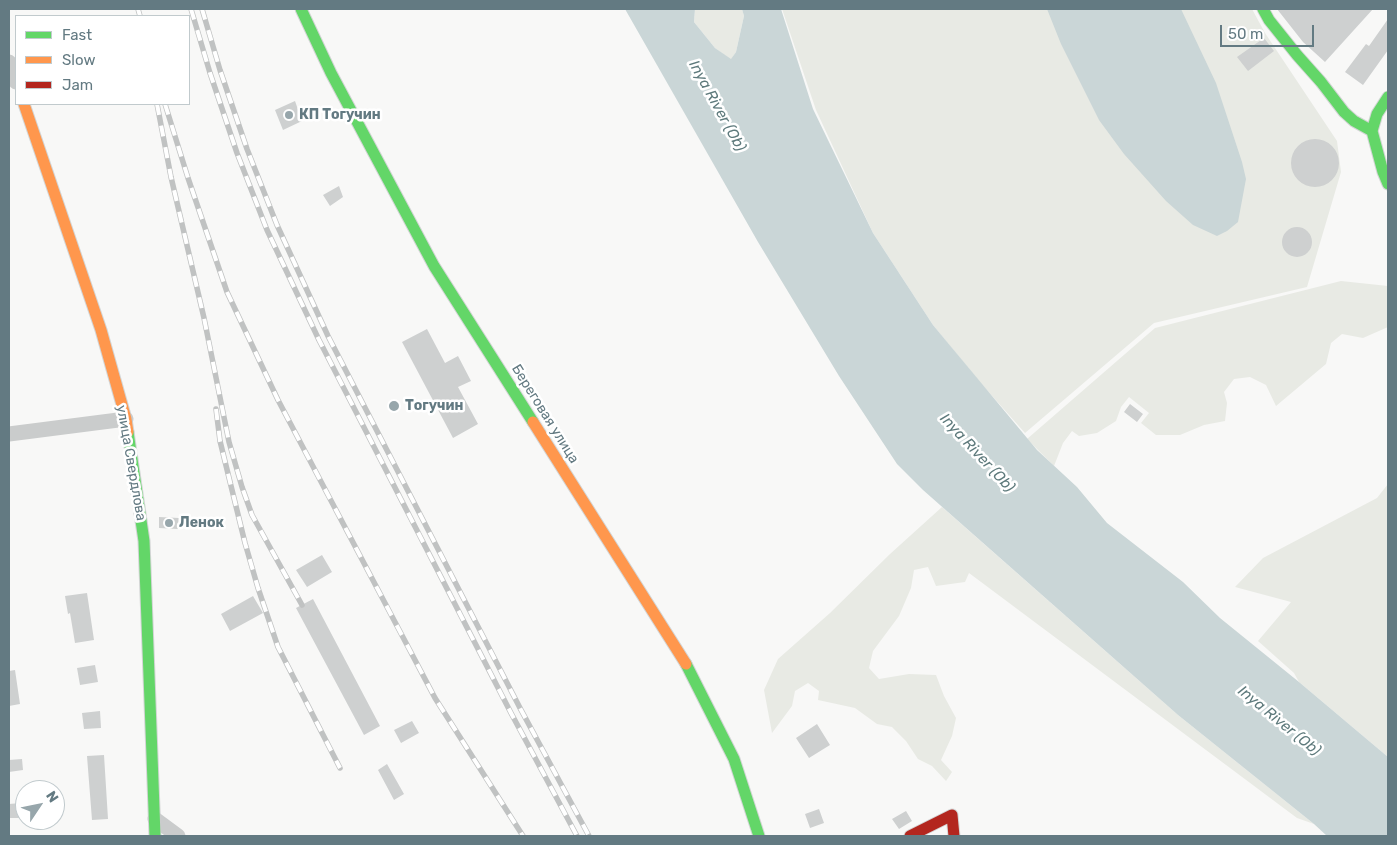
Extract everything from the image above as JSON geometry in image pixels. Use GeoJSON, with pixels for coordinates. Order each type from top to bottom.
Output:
{"type":"FeatureCollection","features":[{"type":"Feature","properties":{"kind":"street","name":"Береговая улица"},"geometry":{"type":"LineString","coordinates":[[301,9],[331,73],[434,266],[689,668],[734,759],[759,836]]}},
{"type":"Feature","properties":{"kind":"street"},"geometry":{"type":"LineString","coordinates":[[1263,9],[1269,20],[1344,112],[1354,121],[1372,131]]}},
{"type":"Feature","properties":{"kind":"street"},"geometry":{"type":"LineString","coordinates":[[9,62],[15,79]]}},
{"type":"Feature","properties":{"kind":"street"},"geometry":{"type":"LineString","coordinates":[[1388,97],[1377,114],[1372,131],[1388,184]]}},
{"type":"Feature","properties":{"kind":"street","name":"улица Свердлова"},"geometry":{"type":"LineString","coordinates":[[24,105],[101,330],[126,419],[144,541],[155,836]]}},
{"type":"Feature","properties":{"kind":"street"},"geometry":{"type":"LineString","coordinates":[[9,434],[126,419]]}},
{"type":"Feature","properties":{"kind":"street"},"geometry":{"type":"LineString","coordinates":[[910,836],[952,815],[954,836]]}},
{"type":"Feature","properties":{"kind":"street"},"geometry":{"type":"LineString","coordinates":[[155,819],[178,836]]}},
{"type":"Feature","properties":{"kind":"shaded area"},"geometry":{"type":"Polygon","coordinates":[[[695,9],[742,9],[744,16],[736,52],[731,60],[715,48],[694,22],[695,9]]]}},
{"type":"Feature","properties":{"kind":"shaded area"},"geometry":{"type":"Polygon","coordinates":[[[782,9],[1252,9],[1265,33],[1337,141],[1341,172],[1307,287],[1154,323],[1025,433],[933,325],[873,233],[816,110],[782,9]]]}},
{"type":"Feature","properties":{"kind":"shaded area"},"geometry":{"type":"Polygon","coordinates":[[[1341,281],[1388,286],[1388,327],[1363,338],[1342,334],[1331,343],[1326,364],[1276,406],[1266,385],[1250,377],[1234,379],[1224,392],[1227,403],[1225,421],[1204,425],[1180,435],[1156,435],[1141,423],[1149,413],[1129,397],[1121,407],[1116,421],[1097,433],[1079,436],[1072,431],[1063,443],[1054,466],[1027,439],[1155,328],[1341,281]]]}},
{"type":"Feature","properties":{"kind":"shaded area"},"geometry":{"type":"Polygon","coordinates":[[[1388,484],[1388,757],[1299,682],[1294,673],[1258,641],[1291,602],[1235,587],[1263,558],[1377,498],[1388,484]]]}},
{"type":"Feature","properties":{"kind":"shaded area"},"geometry":{"type":"Polygon","coordinates":[[[942,507],[1178,715],[1314,824],[1297,818],[969,573],[965,582],[936,586],[928,567],[914,570],[911,588],[899,616],[873,651],[869,668],[879,679],[909,674],[936,675],[944,696],[956,718],[952,736],[941,760],[952,772],[946,781],[932,766],[918,759],[906,741],[892,727],[877,724],[855,708],[818,700],[819,691],[808,683],[795,691],[792,706],[772,733],[764,690],[778,659],[830,613],[890,554],[942,507]]]}},
{"type":"Feature","properties":{"kind":"water","name":"Inya River (Ob)"},"geometry":{"type":"Polygon","coordinates":[[[625,9],[695,9],[694,22],[715,48],[731,59],[736,52],[744,16],[742,9],[781,9],[813,109],[873,233],[933,325],[1037,450],[1077,487],[1107,523],[1183,582],[1220,618],[1388,757],[1388,836],[1327,836],[1178,715],[923,490],[897,464],[839,376],[758,242],[625,9]]]}},
{"type":"Feature","properties":{"kind":"water"},"geometry":{"type":"Polygon","coordinates":[[[1047,9],[1181,9],[1216,83],[1242,162],[1246,179],[1238,222],[1217,236],[1193,225],[1166,201],[1124,154],[1099,120],[1061,44],[1047,9]]]}},
{"type":"Feature","properties":{"kind":"building"},"geometry":{"type":"Polygon","coordinates":[[[1277,9],[1373,9],[1325,62],[1303,42],[1277,9]]]}},
{"type":"Feature","properties":{"kind":"building"},"geometry":{"type":"Polygon","coordinates":[[[1388,19],[1388,50],[1363,85],[1345,72],[1366,44],[1369,46],[1388,19]]]}},
{"type":"Feature","properties":{"kind":"building"},"geometry":{"type":"Polygon","coordinates":[[[1264,38],[1274,51],[1248,71],[1237,57],[1264,38]]]}},
{"type":"Feature","properties":{"kind":"building","name":"КП Тогучин"},"geometry":{"type":"Polygon","coordinates":[[[295,101],[302,121],[283,130],[275,110],[295,101]]]}},
{"type":"Feature","properties":{"kind":"building"},"geometry":{"type":"Polygon","coordinates":[[[1315,139],[1324,141],[1332,146],[1337,154],[1339,163],[1337,172],[1332,180],[1324,185],[1315,187],[1306,185],[1298,180],[1293,172],[1291,163],[1293,154],[1298,146],[1306,141],[1315,139]]]}},
{"type":"Feature","properties":{"kind":"building"},"geometry":{"type":"Polygon","coordinates":[[[339,186],[343,197],[330,206],[323,195],[339,186]]]}},
{"type":"Feature","properties":{"kind":"building"},"geometry":{"type":"Polygon","coordinates":[[[1297,227],[1307,232],[1312,242],[1307,252],[1297,257],[1287,252],[1282,242],[1287,232],[1297,227]]]}},
{"type":"Feature","properties":{"kind":"building"},"geometry":{"type":"Polygon","coordinates":[[[427,329],[445,363],[458,356],[471,381],[458,387],[478,424],[453,438],[402,342],[427,329]]]}},
{"type":"Feature","properties":{"kind":"building"},"geometry":{"type":"Polygon","coordinates":[[[1130,404],[1143,414],[1137,422],[1124,412],[1130,404]]]}},
{"type":"Feature","properties":{"kind":"building","name":"Ленок"},"geometry":{"type":"Polygon","coordinates":[[[159,517],[179,518],[178,529],[159,528],[159,517]]]}},
{"type":"Feature","properties":{"kind":"building"},"geometry":{"type":"Polygon","coordinates":[[[322,555],[332,572],[307,587],[296,570],[322,555]]]}},
{"type":"Feature","properties":{"kind":"building"},"geometry":{"type":"Polygon","coordinates":[[[87,593],[94,640],[75,643],[65,596],[87,593]]]}},
{"type":"Feature","properties":{"kind":"building"},"geometry":{"type":"Polygon","coordinates":[[[253,596],[263,613],[230,631],[221,614],[253,596]]]}},
{"type":"Feature","properties":{"kind":"building"},"geometry":{"type":"Polygon","coordinates":[[[313,599],[380,726],[364,735],[296,608],[313,599]]]}},
{"type":"Feature","properties":{"kind":"building"},"geometry":{"type":"Polygon","coordinates":[[[95,665],[98,682],[80,685],[77,668],[95,665]]]}},
{"type":"Feature","properties":{"kind":"building"},"geometry":{"type":"Polygon","coordinates":[[[15,670],[20,704],[9,706],[9,671],[15,670]]]}},
{"type":"Feature","properties":{"kind":"building"},"geometry":{"type":"Polygon","coordinates":[[[100,711],[101,728],[84,729],[82,713],[100,711]]]}},
{"type":"Feature","properties":{"kind":"building"},"geometry":{"type":"Polygon","coordinates":[[[412,721],[419,733],[401,743],[394,730],[412,721]]]}},
{"type":"Feature","properties":{"kind":"building"},"geometry":{"type":"Polygon","coordinates":[[[817,724],[830,745],[809,758],[796,738],[817,724]]]}},
{"type":"Feature","properties":{"kind":"building"},"geometry":{"type":"Polygon","coordinates":[[[104,755],[108,819],[92,820],[87,756],[104,755]]]}},
{"type":"Feature","properties":{"kind":"building"},"geometry":{"type":"Polygon","coordinates":[[[22,759],[23,770],[9,772],[9,760],[22,759]]]}},
{"type":"Feature","properties":{"kind":"building"},"geometry":{"type":"Polygon","coordinates":[[[387,764],[404,794],[394,800],[378,770],[387,764]]]}},
{"type":"Feature","properties":{"kind":"building"},"geometry":{"type":"Polygon","coordinates":[[[9,804],[15,804],[15,818],[9,818],[9,804]]]}},
{"type":"Feature","properties":{"kind":"building"},"geometry":{"type":"Polygon","coordinates":[[[819,809],[824,823],[810,828],[805,814],[819,809]]]}},
{"type":"Feature","properties":{"kind":"building"},"geometry":{"type":"Polygon","coordinates":[[[906,811],[912,821],[899,829],[892,819],[906,811]]]}},
{"type":"Feature","properties":{"kind":"railway"},"geometry":{"type":"LineString","coordinates":[[138,9],[140,15]]}},
{"type":"Feature","properties":{"kind":"railway"},"geometry":{"type":"LineString","coordinates":[[191,9],[237,153],[267,230],[319,340],[511,713],[577,836]]}},
{"type":"Feature","properties":{"kind":"railway"},"geometry":{"type":"LineString","coordinates":[[202,9],[220,70],[247,149],[277,225],[328,336],[520,708],[589,836]]}},
{"type":"Feature","properties":{"kind":"railway"},"geometry":{"type":"LineString","coordinates":[[157,105],[229,442],[242,487],[252,515],[302,605]]}},
{"type":"Feature","properties":{"kind":"railway"},"geometry":{"type":"LineString","coordinates":[[165,105],[227,292],[278,400],[435,698],[523,836]]}},
{"type":"Feature","properties":{"kind":"railway"},"geometry":{"type":"LineString","coordinates":[[216,409],[220,441],[245,543],[278,647],[340,768]]}},
{"type":"Feature","properties":{"kind":"traffic: fast"},"geometry":{"type":"LineString","coordinates":[[301,9],[331,73],[434,266],[533,422]]}},
{"type":"Feature","properties":{"kind":"traffic: fast"},"geometry":{"type":"LineString","coordinates":[[1263,9],[1269,20],[1344,112],[1354,121],[1372,131],[1388,184]]}},
{"type":"Feature","properties":{"kind":"traffic: fast"},"geometry":{"type":"LineString","coordinates":[[1372,131],[1377,114],[1388,97]]}},
{"type":"Feature","properties":{"kind":"traffic: fast"},"geometry":{"type":"LineString","coordinates":[[128,432],[144,541],[155,836]]}},
{"type":"Feature","properties":{"kind":"traffic: fast"},"geometry":{"type":"LineString","coordinates":[[686,664],[734,759],[759,836]]}},
{"type":"Feature","properties":{"kind":"traffic: slow"},"geometry":{"type":"LineString","coordinates":[[24,105],[101,330],[128,432]]}},
{"type":"Feature","properties":{"kind":"traffic: slow"},"geometry":{"type":"LineString","coordinates":[[533,422],[686,664]]}},
{"type":"Feature","properties":{"kind":"traffic: jam"},"geometry":{"type":"LineString","coordinates":[[910,836],[952,815],[954,836]]}},
{"type":"Feature","properties":{"kind":"place","name":"КП Тогучин"},"geometry":{"type":"Point","coordinates":[289,115]}},
{"type":"Feature","properties":{"kind":"place","name":"Тогучин"},"geometry":{"type":"Point","coordinates":[394,406]}},
{"type":"Feature","properties":{"kind":"place","name":"Ленок"},"geometry":{"type":"Point","coordinates":[169,523]}}]}
